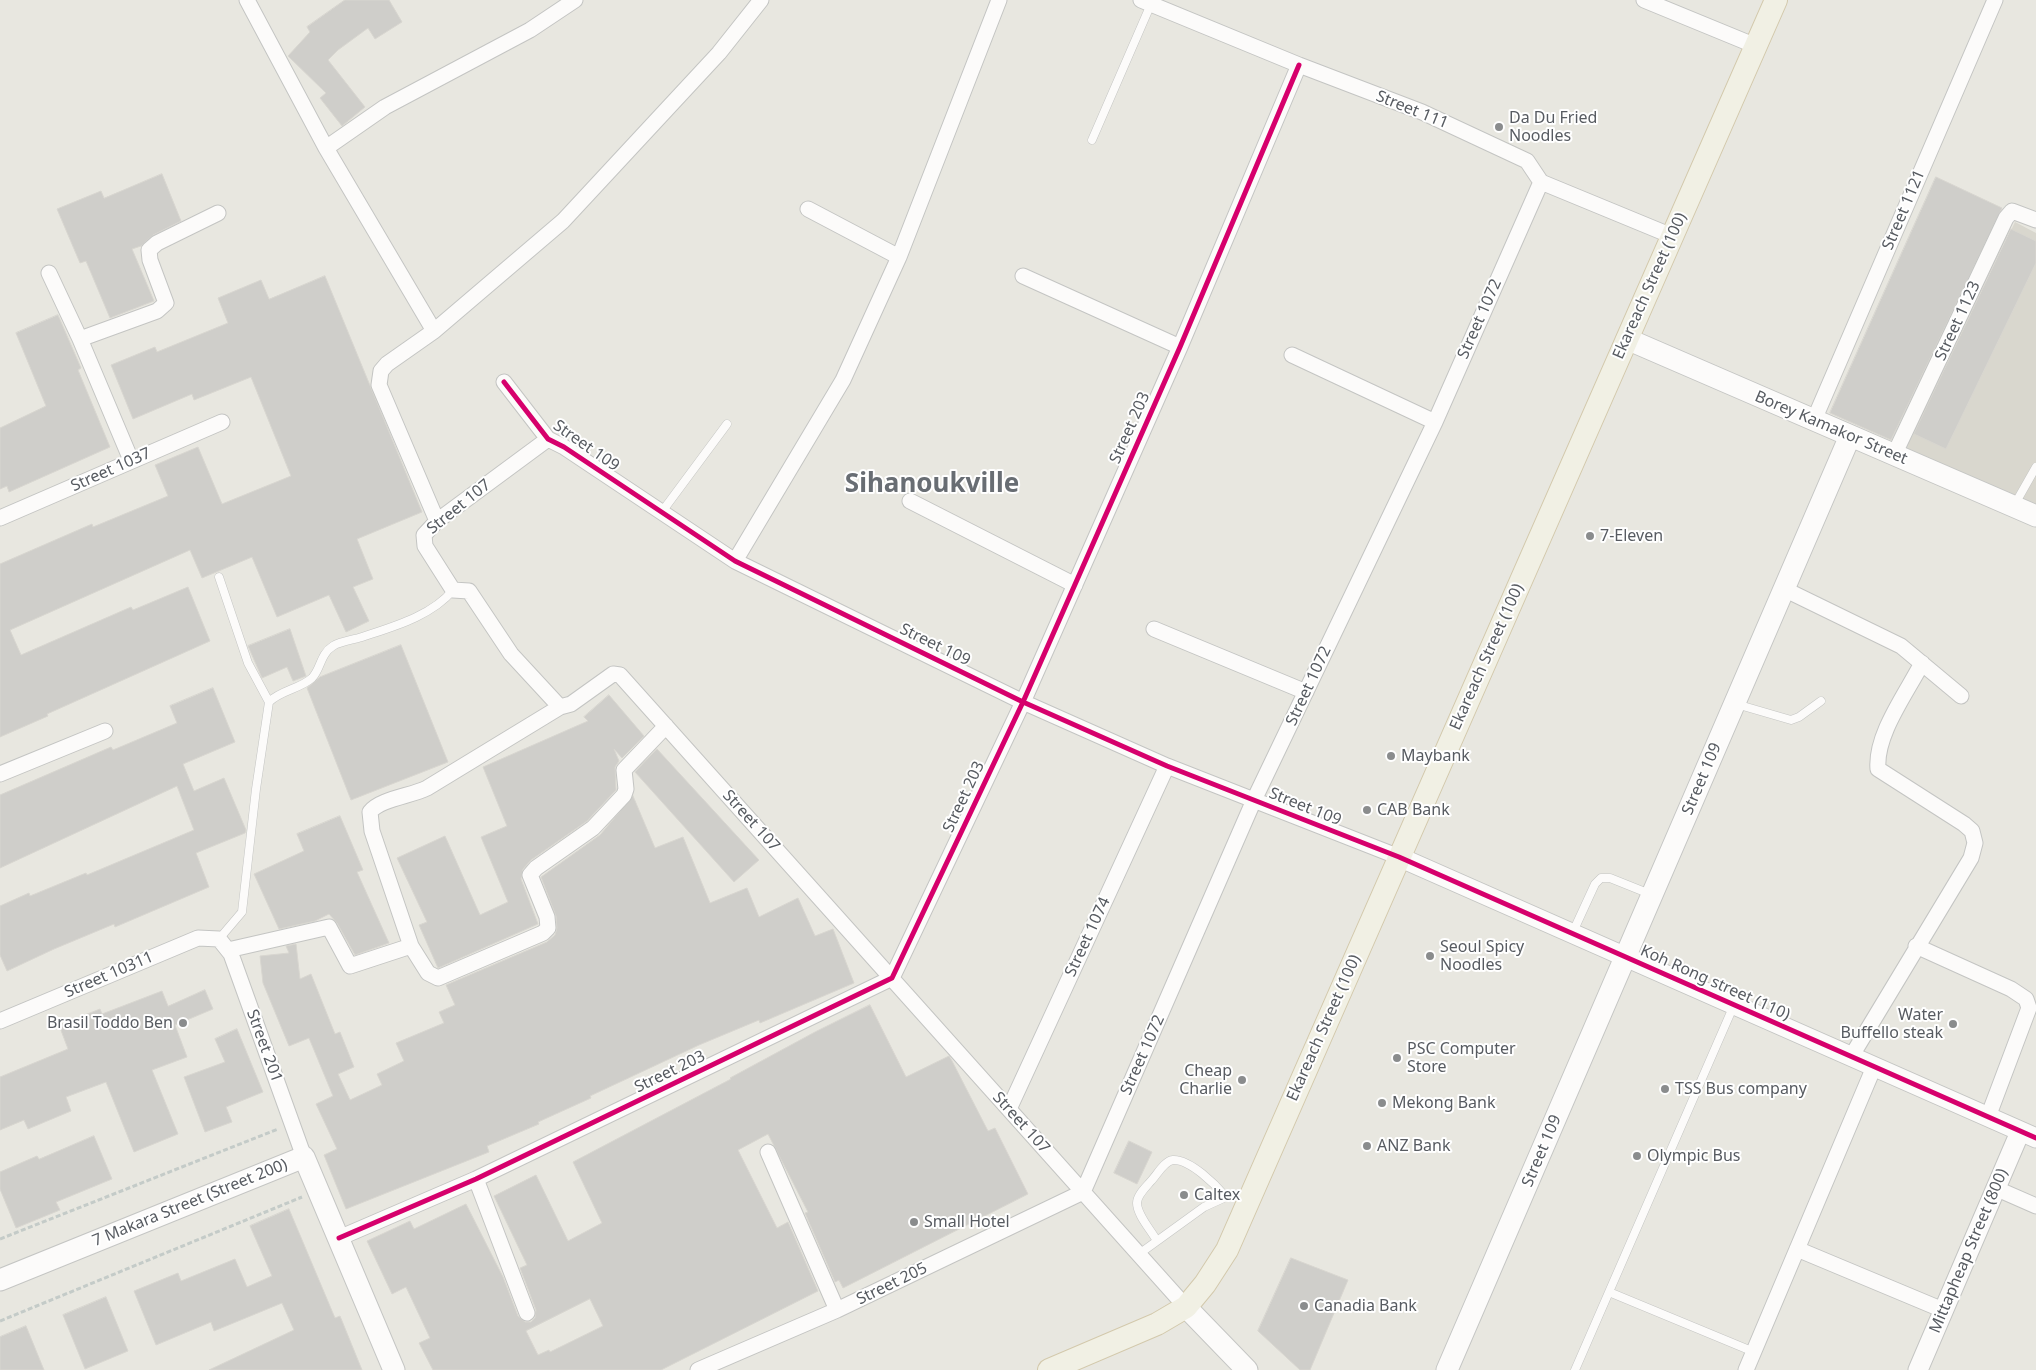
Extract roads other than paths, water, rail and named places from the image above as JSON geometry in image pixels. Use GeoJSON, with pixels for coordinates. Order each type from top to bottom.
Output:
{"type":"FeatureCollection","features":[{"type":"Feature","properties":{"kind":"main road","name":"Ekareach Street (100)"},"geometry":{"type":"LineString","coordinates":[[1050,1370],[1157,1324],[1186,1306],[1206,1284],[1227,1250],[1776,0]]}},
{"type":"Feature","properties":{"kind":"main road","name":"Borey Kamakor Street"},"geometry":{"type":"LineString","coordinates":[[1627,339],[2036,516]]}},
{"type":"Feature","properties":{"kind":"main road","name":"Street 109"},"geometry":{"type":"LineString","coordinates":[[1447,1370],[1850,436]]}},
{"type":"Feature","properties":{"kind":"main road","name":"7 Makara Street (Street 200)"},"geometry":{"type":"LineString","coordinates":[[0,1280],[304,1157],[394,1370]]}},
{"type":"Feature","properties":{"kind":"main road"},"geometry":{"type":"LineString","coordinates":[[1186,1306],[1247,1370]]}},
{"type":"Feature","properties":{"kind":"street"},"geometry":{"type":"LineString","coordinates":[[247,0],[326,148],[434,331]]}},
{"type":"Feature","properties":{"kind":"street"},"geometry":{"type":"LineString","coordinates":[[326,148],[385,107],[530,30],[575,0]]}},
{"type":"Feature","properties":{"kind":"street"},"geometry":{"type":"LineString","coordinates":[[437,521],[380,385],[381,371],[387,364],[434,331],[563,221],[718,53],[761,0]]}},
{"type":"Feature","properties":{"kind":"street"},"geometry":{"type":"LineString","coordinates":[[736,562],[843,380],[899,257],[999,0]]}},
{"type":"Feature","properties":{"kind":"street"},"geometry":{"type":"LineString","coordinates":[[1644,0],[1756,46]]}},
{"type":"Feature","properties":{"kind":"street","name":"Street 1121"},"geometry":{"type":"LineString","coordinates":[[1814,420],[1995,0]]}},
{"type":"Feature","properties":{"kind":"street","name":"Street 111"},"geometry":{"type":"LineString","coordinates":[[1146,2],[1299,65],[1422,112],[1527,161],[1541,182]]}},
{"type":"Feature","properties":{"kind":"street","name":"Street 203"},"geometry":{"type":"LineString","coordinates":[[339,1238],[476,1180],[892,978],[1023,702],[1180,347],[1299,65]]}},
{"type":"Feature","properties":{"kind":"street"},"geometry":{"type":"LineString","coordinates":[[1541,182],[1672,236]]}},
{"type":"Feature","properties":{"kind":"street","name":"Street 1072"},"geometry":{"type":"LineString","coordinates":[[1084,1192],[1254,800],[1435,422],[1541,182]]}},
{"type":"Feature","properties":{"kind":"street"},"geometry":{"type":"LineString","coordinates":[[808,208],[899,257]]}},
{"type":"Feature","properties":{"kind":"street","name":"Street 1123"},"geometry":{"type":"LineString","coordinates":[[1894,455],[2006,218],[2012,211],[2036,220]]}},
{"type":"Feature","properties":{"kind":"street"},"geometry":{"type":"LineString","coordinates":[[80,339],[157,311],[166,303],[150,260],[149,250],[157,243],[218,213]]}},
{"type":"Feature","properties":{"kind":"street"},"geometry":{"type":"LineString","coordinates":[[49,273],[80,339],[131,460]]}},
{"type":"Feature","properties":{"kind":"street"},"geometry":{"type":"LineString","coordinates":[[1023,276],[1180,347]]}},
{"type":"Feature","properties":{"kind":"street"},"geometry":{"type":"LineString","coordinates":[[1292,355],[1435,422]]}},
{"type":"Feature","properties":{"kind":"street","name":"Street 109"},"geometry":{"type":"LineString","coordinates":[[504,382],[548,439],[564,447],[736,562],[1023,702],[1168,766],[1399,857]]}},
{"type":"Feature","properties":{"kind":"street","name":"Street 1037"},"geometry":{"type":"LineString","coordinates":[[0,518],[222,422]]}},
{"type":"Feature","properties":{"kind":"street","name":"Street 107"},"geometry":{"type":"LineString","coordinates":[[453,590],[425,546],[424,534],[437,521],[548,439]]}},
{"type":"Feature","properties":{"kind":"street"},"geometry":{"type":"LineString","coordinates":[[910,501],[1074,584]]}},
{"type":"Feature","properties":{"kind":"street"},"geometry":{"type":"LineString","coordinates":[[1784,589],[1874,631],[1901,646],[1961,696]]}},
{"type":"Feature","properties":{"kind":"street"},"geometry":{"type":"LineString","coordinates":[[453,590],[469,592],[511,654],[560,707],[426,788],[412,795],[376,805],[370,812],[372,831],[411,946],[428,973],[438,978],[543,933],[548,928],[546,917],[530,875],[536,868],[593,828],[624,795],[626,789],[624,770],[666,726]]}},
{"type":"Feature","properties":{"kind":"street"},"geometry":{"type":"LineString","coordinates":[[1154,629],[1306,692]]}},
{"type":"Feature","properties":{"kind":"street"},"geometry":{"type":"LineString","coordinates":[[1851,1057],[1916,946],[1971,858],[1975,843],[1972,830],[1878,769],[1878,750],[1884,734],[1922,663]]}},
{"type":"Feature","properties":{"kind":"street","name":"Street 107"},"geometry":{"type":"LineString","coordinates":[[560,707],[571,704],[616,674],[620,675],[1186,1306]]}},
{"type":"Feature","properties":{"kind":"street"},"geometry":{"type":"LineString","coordinates":[[0,774],[105,731]]}},
{"type":"Feature","properties":{"kind":"street","name":"Street 1074"},"geometry":{"type":"LineString","coordinates":[[1009,1109],[1168,766]]}},
{"type":"Feature","properties":{"kind":"street","name":"Koh Rong street (110)"},"geometry":{"type":"LineString","coordinates":[[1399,857],[2028,1135]]}},
{"type":"Feature","properties":{"kind":"street","name":"Street 10311"},"geometry":{"type":"LineString","coordinates":[[0,1021],[198,938],[223,944],[328,927],[350,966],[411,946]]}},
{"type":"Feature","properties":{"kind":"street","name":"Street 201"},"geometry":{"type":"LineString","coordinates":[[223,944],[304,1157]]}},
{"type":"Feature","properties":{"kind":"street"},"geometry":{"type":"LineString","coordinates":[[1916,946],[2011,989],[2026,999],[2029,1008],[1988,1118]]}},
{"type":"Feature","properties":{"kind":"street"},"geometry":{"type":"LineString","coordinates":[[1746,1370],[1874,1067]]}},
{"type":"Feature","properties":{"kind":"street","name":"Mittapheap Street (800)"},"geometry":{"type":"LineString","coordinates":[[1918,1370],[1995,1188],[2028,1135]]}},
{"type":"Feature","properties":{"kind":"street"},"geometry":{"type":"LineString","coordinates":[[768,1152],[837,1310]]}},
{"type":"Feature","properties":{"kind":"street"},"geometry":{"type":"LineString","coordinates":[[476,1180],[527,1313]]}},
{"type":"Feature","properties":{"kind":"street"},"geometry":{"type":"LineString","coordinates":[[1995,1188],[2036,1206]]}},
{"type":"Feature","properties":{"kind":"street","name":"Street 205"},"geometry":{"type":"LineString","coordinates":[[698,1370],[837,1310],[1084,1192]]}},
{"type":"Feature","properties":{"kind":"street"},"geometry":{"type":"LineString","coordinates":[[1797,1250],[1943,1310]]}},
{"type":"Feature","properties":{"kind":"lane"},"geometry":{"type":"LineString","coordinates":[[1092,140],[1146,2]]}},
{"type":"Feature","properties":{"kind":"lane"},"geometry":{"type":"LineString","coordinates":[[662,513],[727,424]]}},
{"type":"Feature","properties":{"kind":"lane"},"geometry":{"type":"LineString","coordinates":[[2014,506],[2036,467]]}},
{"type":"Feature","properties":{"kind":"lane"},"geometry":{"type":"LineString","coordinates":[[219,577],[242,648],[269,702],[256,789],[242,912],[223,944]]}},
{"type":"Feature","properties":{"kind":"lane"},"geometry":{"type":"LineString","coordinates":[[269,702],[276,695],[313,677],[326,652],[333,646],[378,631],[429,610],[444,602],[453,590]]}},
{"type":"Feature","properties":{"kind":"lane"},"geometry":{"type":"LineString","coordinates":[[1735,703],[1791,720],[1799,717],[1821,701]]}},
{"type":"Feature","properties":{"kind":"lane"},"geometry":{"type":"LineString","coordinates":[[1572,934],[1595,884],[1601,878],[1610,878],[1652,895]]}},
{"type":"Feature","properties":{"kind":"lane"},"geometry":{"type":"LineString","coordinates":[[1575,1370],[1734,1005]]}},
{"type":"Feature","properties":{"kind":"lane"},"geometry":{"type":"LineString","coordinates":[[1157,1241],[1139,1212],[1137,1203],[1141,1194],[1167,1163],[1174,1160],[1202,1174],[1213,1182],[1226,1197]]}},
{"type":"Feature","properties":{"kind":"lane"},"geometry":{"type":"LineString","coordinates":[[1139,1254],[1204,1206],[1226,1197],[1250,1196]]}},
{"type":"Feature","properties":{"kind":"lane"},"geometry":{"type":"LineString","coordinates":[[1609,1292],[1754,1352]]}},
{"type":"Feature","properties":{"kind":"place","name":"Da Du Fried Noodles"},"geometry":{"type":"Point","coordinates":[1499,127]}},
{"type":"Feature","properties":{"kind":"place","name":"7-Eleven"},"geometry":{"type":"Point","coordinates":[1590,536]}},
{"type":"Feature","properties":{"kind":"place","name":"Maybank"},"geometry":{"type":"Point","coordinates":[1391,756]}},
{"type":"Feature","properties":{"kind":"place","name":"CAB Bank"},"geometry":{"type":"Point","coordinates":[1367,810]}},
{"type":"Feature","properties":{"kind":"place","name":"Seoul Spicy Noodles"},"geometry":{"type":"Point","coordinates":[1430,956]}},
{"type":"Feature","properties":{"kind":"place","name":"Brasil Toddo Ben"},"geometry":{"type":"Point","coordinates":[183,1023]}},
{"type":"Feature","properties":{"kind":"place","name":"Water Buffello steak"},"geometry":{"type":"Point","coordinates":[1953,1024]}},
{"type":"Feature","properties":{"kind":"place","name":"PSC Computer Store"},"geometry":{"type":"Point","coordinates":[1397,1058]}},
{"type":"Feature","properties":{"kind":"place","name":"Cheap Charlie"},"geometry":{"type":"Point","coordinates":[1242,1080]}},
{"type":"Feature","properties":{"kind":"place","name":"TSS Bus company"},"geometry":{"type":"Point","coordinates":[1665,1089]}},
{"type":"Feature","properties":{"kind":"place","name":"Mekong Bank"},"geometry":{"type":"Point","coordinates":[1382,1103]}},
{"type":"Feature","properties":{"kind":"place","name":"ANZ Bank"},"geometry":{"type":"Point","coordinates":[1367,1146]}},
{"type":"Feature","properties":{"kind":"place","name":"Olympic Bus"},"geometry":{"type":"Point","coordinates":[1637,1156]}},
{"type":"Feature","properties":{"kind":"place","name":"Caltex"},"geometry":{"type":"Point","coordinates":[1184,1195]}},
{"type":"Feature","properties":{"kind":"place","name":"Small Hotel"},"geometry":{"type":"Point","coordinates":[914,1222]}},
{"type":"Feature","properties":{"kind":"place","name":"Canadia Bank"},"geometry":{"type":"Point","coordinates":[1304,1306]}},
{"type":"Feature","properties":{"kind":"district","name":"Sihanoukville"},"geometry":{"type":"Point","coordinates":[932,485]}}]}
